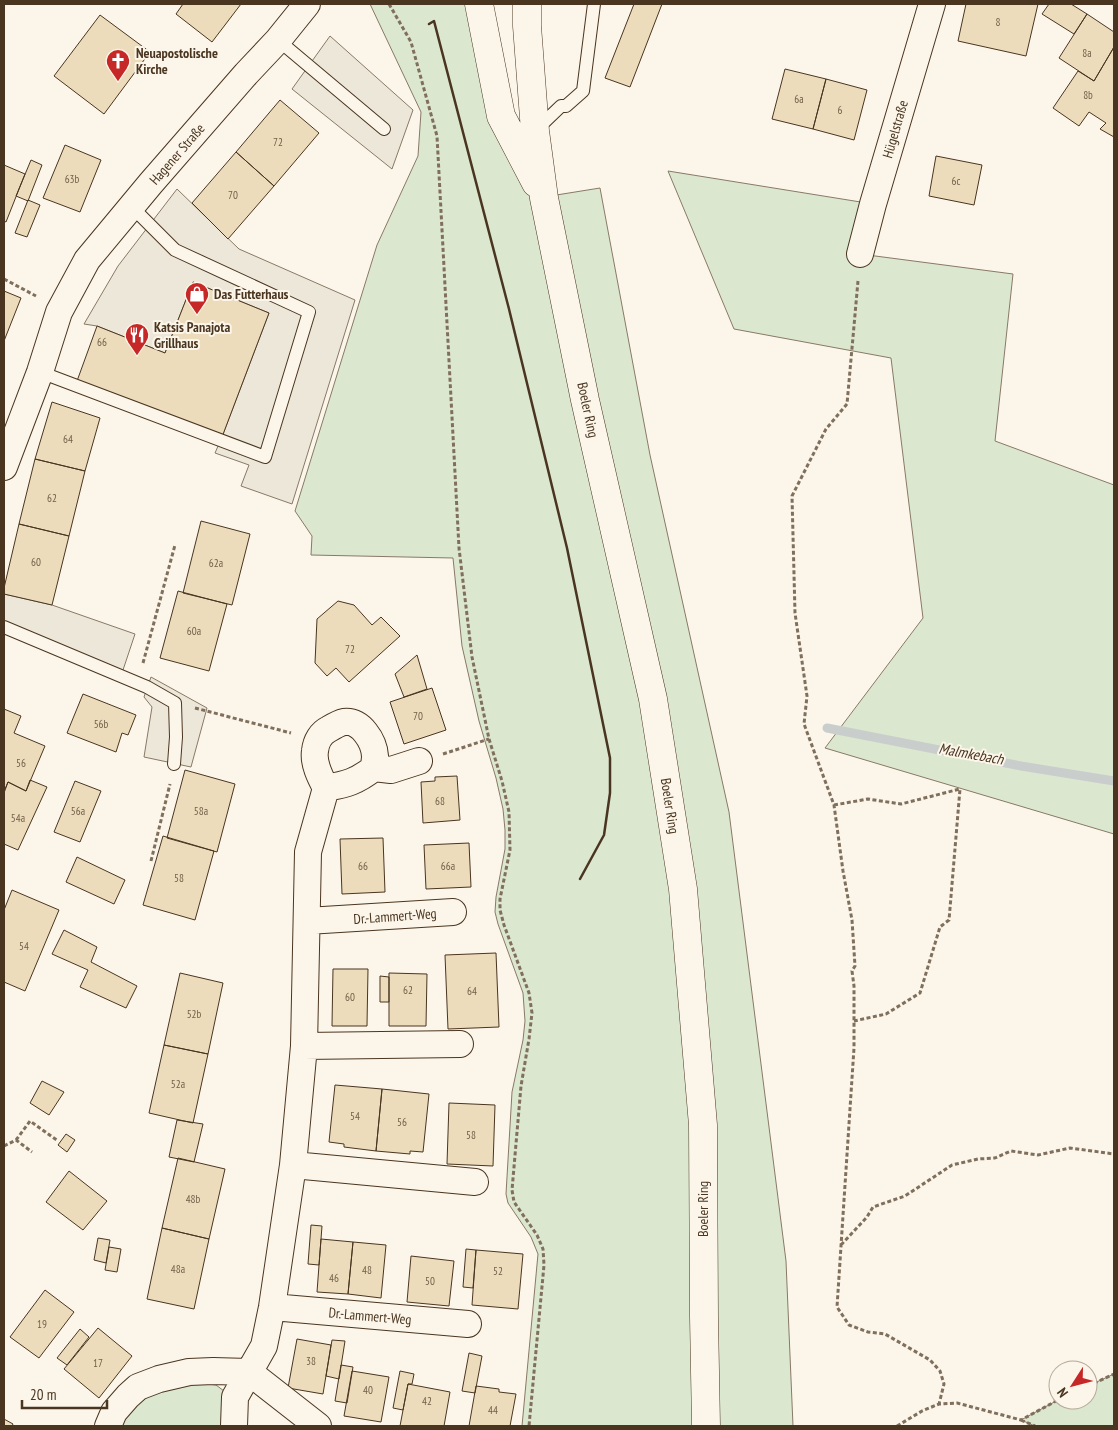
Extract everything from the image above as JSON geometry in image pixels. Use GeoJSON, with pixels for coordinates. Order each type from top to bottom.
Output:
{"type":"FeatureCollection","features":[{"type":"Feature","properties":{"kind":"main road","name":"Boeler Ring"},"geometry":{"type":"LineString","coordinates":[[528,4],[527,26],[535,131],[544,198],[585,400],[653,699],[683,889],[703,1125],[706,1426]]}},
{"type":"Feature","properties":{"kind":"main road","name":"Boeler Ring"},"geometry":{"type":"LineString","coordinates":[[477,6],[501,116],[544,198]]}},
{"type":"Feature","properties":{"kind":"street","name":"Hagener Straße"},"geometry":{"type":"LineString","coordinates":[[4,466],[40,372],[59,312],[87,260],[307,4]]}},
{"type":"Feature","properties":{"kind":"street","name":"Hügelstraße"},"geometry":{"type":"LineString","coordinates":[[860,254],[932,4]]}},
{"type":"Feature","properties":{"kind":"street"},"geometry":{"type":"LineString","coordinates":[[234,1426],[235,1397],[264,1346],[272,1307],[292,1165],[304,1046],[308,852],[326,788],[319,774],[316,762],[315,751],[318,740],[325,731],[344,722],[356,725],[367,733],[375,756],[374,768]]}},
{"type":"Feature","properties":{"kind":"street"},"geometry":{"type":"LineString","coordinates":[[326,788],[353,782],[374,768],[391,770],[419,761]]}},
{"type":"Feature","properties":{"kind":"street","name":"Dr.-Lammert-Weg"},"geometry":{"type":"LineString","coordinates":[[307,921],[453,912]]}},
{"type":"Feature","properties":{"kind":"street"},"geometry":{"type":"LineString","coordinates":[[304,1046],[460,1044]]}},
{"type":"Feature","properties":{"kind":"street"},"geometry":{"type":"LineString","coordinates":[[292,1165],[475,1182]]}},
{"type":"Feature","properties":{"kind":"street","name":"Dr.-Lammert-Weg"},"geometry":{"type":"LineString","coordinates":[[272,1307],[468,1324]]}},
{"type":"Feature","properties":{"kind":"street"},"geometry":{"type":"LineString","coordinates":[[108,1426],[114,1412],[138,1388],[158,1379],[189,1372],[213,1371],[249,1372],[318,1426]]}},
{"type":"Feature","properties":{"kind":"lane"},"geometry":{"type":"LineString","coordinates":[[535,131],[561,106],[566,106],[583,91],[594,4]]}},
{"type":"Feature","properties":{"kind":"lane"},"geometry":{"type":"LineString","coordinates":[[278,40],[384,129]]}},
{"type":"Feature","properties":{"kind":"lane"},"geometry":{"type":"LineString","coordinates":[[40,372],[266,457],[309,312],[175,250],[132,207]]}},
{"type":"Feature","properties":{"kind":"lane"},"geometry":{"type":"LineString","coordinates":[[4,627],[137,682],[175,703],[176,737],[174,764]]}},
{"type":"Feature","properties":{"kind":"path"},"geometry":{"type":"LineString","coordinates":[[389,4],[411,42],[437,136],[459,548],[472,657],[489,740],[509,812],[510,850],[500,900],[500,910],[529,993],[532,1014],[521,1086],[512,1190],[514,1202],[537,1236],[542,1249],[544,1265],[529,1426]]}},
{"type":"Feature","properties":{"kind":"path"},"geometry":{"type":"LineString","coordinates":[[860,254],[846,404],[826,429],[792,496],[795,613],[807,696],[804,724],[834,805],[852,920],[855,966],[852,971],[854,986],[854,1048],[836,1307],[849,1325],[868,1332],[885,1334],[930,1360],[940,1371],[944,1384],[940,1404]]}},
{"type":"Feature","properties":{"kind":"path"},"geometry":{"type":"LineString","coordinates":[[4,279],[41,298],[59,312]]}},
{"type":"Feature","properties":{"kind":"path"},"geometry":{"type":"LineString","coordinates":[[137,682],[175,545]]}},
{"type":"Feature","properties":{"kind":"path"},"geometry":{"type":"LineString","coordinates":[[175,703],[318,740]]}},
{"type":"Feature","properties":{"kind":"path"},"geometry":{"type":"LineString","coordinates":[[419,761],[489,740]]}},
{"type":"Feature","properties":{"kind":"path"},"geometry":{"type":"LineString","coordinates":[[151,861],[174,764]]}},
{"type":"Feature","properties":{"kind":"path"},"geometry":{"type":"LineString","coordinates":[[834,805],[868,800],[901,804],[960,788],[949,920],[940,927],[920,993],[886,1014],[854,1021]]}},
{"type":"Feature","properties":{"kind":"path"},"geometry":{"type":"LineString","coordinates":[[4,1146],[16,1140],[30,1121],[58,1140]]}},
{"type":"Feature","properties":{"kind":"path"},"geometry":{"type":"LineString","coordinates":[[16,1140],[32,1152]]}},
{"type":"Feature","properties":{"kind":"path"},"geometry":{"type":"LineString","coordinates":[[841,1246],[867,1217],[873,1207],[906,1196],[952,1165],[978,1159],[995,1158],[1011,1151],[1038,1155],[1070,1148],[1114,1154]]}},
{"type":"Feature","properties":{"kind":"path"},"geometry":{"type":"LineString","coordinates":[[1098,1381],[1114,1374]]}},
{"type":"Feature","properties":{"kind":"path"},"geometry":{"type":"LineString","coordinates":[[897,1426],[922,1411],[940,1404],[957,1403],[1021,1420],[1035,1426]]}},
{"type":"Feature","properties":{"kind":"path"},"geometry":{"type":"LineString","coordinates":[[1021,1420],[1048,1405]]}},
{"type":"Feature","properties":{"kind":"green space"},"geometry":{"type":"Polygon","coordinates":[[[370,4],[473,4],[488,53],[544,197],[600,188],[650,455],[729,812],[786,1261],[793,1426],[522,1426],[538,1254],[531,1237],[508,1203],[506,1194],[512,1092],[525,1021],[523,993],[495,912],[505,849],[503,809],[479,721],[462,646],[453,558],[311,555],[312,536],[295,511],[377,245],[418,156],[421,112],[370,4]]]}},
{"type":"Feature","properties":{"kind":"green space"},"geometry":{"type":"Polygon","coordinates":[[[668,171],[873,204],[860,254],[1013,274],[995,441],[1114,485],[1114,834],[825,748],[923,618],[891,358],[734,329],[668,171]]]}},
{"type":"Feature","properties":{"kind":"green space"},"geometry":{"type":"Polygon","coordinates":[[[1114,1374],[1114,1426],[1035,1426],[1021,1420],[1048,1405],[1048,1410],[1098,1410],[1098,1381],[1114,1374]]]}},
{"type":"Feature","properties":{"kind":"green space"},"geometry":{"type":"Polygon","coordinates":[[[201,1383],[216,1385],[224,1391],[225,1426],[120,1426],[136,1406],[154,1394],[176,1387],[201,1383]]]}},
{"type":"Feature","properties":{"kind":"shaded area"},"geometry":{"type":"Polygon","coordinates":[[[330,36],[413,110],[392,169],[292,89],[330,36]]]}},
{"type":"Feature","properties":{"kind":"shaded area"},"geometry":{"type":"Polygon","coordinates":[[[177,189],[239,249],[355,300],[292,504],[241,486],[249,465],[215,453],[269,313],[193,282],[165,353],[97,326],[84,324],[118,266],[177,189]]]}},
{"type":"Feature","properties":{"kind":"shaded area"},"geometry":{"type":"Polygon","coordinates":[[[4,594],[52,605],[135,634],[121,676],[4,627],[4,594]]]}},
{"type":"Feature","properties":{"kind":"shaded area"},"geometry":{"type":"Polygon","coordinates":[[[151,677],[207,708],[191,767],[144,757],[152,707],[144,697],[151,677]]]}},
{"type":"Feature","properties":{"kind":"building"},"geometry":{"type":"Polygon","coordinates":[[[183,4],[241,4],[212,42],[176,14],[183,4]]]}},
{"type":"Feature","properties":{"kind":"building"},"geometry":{"type":"Polygon","coordinates":[[[634,4],[662,4],[630,87],[605,78],[634,4]]]}},
{"type":"Feature","properties":{"kind":"building"},"geometry":{"type":"Polygon","coordinates":[[[966,4],[1038,4],[1026,56],[958,41],[966,4]]]}},
{"type":"Feature","properties":{"kind":"building"},"geometry":{"type":"Polygon","coordinates":[[[1049,4],[1071,4],[1087,14],[1074,34],[1042,14],[1049,4]]]}},
{"type":"Feature","properties":{"kind":"building"},"geometry":{"type":"Polygon","coordinates":[[[1087,14],[1114,32],[1114,47],[1094,81],[1059,58],[1087,14]]]}},
{"type":"Feature","properties":{"kind":"building"},"geometry":{"type":"Polygon","coordinates":[[[100,15],[150,52],[104,114],[54,76],[100,15]]]}},
{"type":"Feature","properties":{"kind":"building"},"geometry":{"type":"Polygon","coordinates":[[[1114,47],[1114,137],[1100,129],[1106,123],[1089,112],[1079,126],[1053,108],[1078,71],[1094,81],[1114,47]]]}},
{"type":"Feature","properties":{"kind":"building"},"geometry":{"type":"Polygon","coordinates":[[[785,69],[826,79],[813,129],[772,119],[785,69]]]}},
{"type":"Feature","properties":{"kind":"building"},"geometry":{"type":"Polygon","coordinates":[[[826,79],[867,90],[854,140],[813,129],[826,79]]]}},
{"type":"Feature","properties":{"kind":"building"},"geometry":{"type":"Polygon","coordinates":[[[280,100],[319,133],[274,186],[236,152],[280,100]]]}},
{"type":"Feature","properties":{"kind":"building"},"geometry":{"type":"Polygon","coordinates":[[[65,145],[101,160],[80,212],[43,198],[65,145]]]}},
{"type":"Feature","properties":{"kind":"building"},"geometry":{"type":"Polygon","coordinates":[[[236,152],[274,186],[228,239],[192,203],[236,152]]]}},
{"type":"Feature","properties":{"kind":"building"},"geometry":{"type":"Polygon","coordinates":[[[936,156],[982,165],[974,205],[929,196],[936,156]]]}},
{"type":"Feature","properties":{"kind":"building"},"geometry":{"type":"Polygon","coordinates":[[[31,160],[42,165],[28,201],[16,196],[31,160]]]}},
{"type":"Feature","properties":{"kind":"building"},"geometry":{"type":"Polygon","coordinates":[[[4,165],[25,174],[6,222],[4,221],[4,165]]]}},
{"type":"Feature","properties":{"kind":"building"},"geometry":{"type":"Polygon","coordinates":[[[28,200],[40,205],[27,237],[15,233],[28,200]]]}},
{"type":"Feature","properties":{"kind":"building"},"geometry":{"type":"Polygon","coordinates":[[[193,282],[269,313],[222,437],[77,381],[97,326],[165,353],[193,282]]]}},
{"type":"Feature","properties":{"kind":"building"},"geometry":{"type":"Polygon","coordinates":[[[4,291],[21,298],[4,341],[4,291]]]}},
{"type":"Feature","properties":{"kind":"building"},"geometry":{"type":"Polygon","coordinates":[[[52,402],[100,418],[85,471],[35,459],[52,402]]]}},
{"type":"Feature","properties":{"kind":"building"},"geometry":{"type":"Polygon","coordinates":[[[35,459],[85,471],[69,536],[19,524],[35,459]]]}},
{"type":"Feature","properties":{"kind":"building"},"geometry":{"type":"Polygon","coordinates":[[[201,521],[250,534],[232,605],[183,593],[201,521]]]}},
{"type":"Feature","properties":{"kind":"building"},"geometry":{"type":"Polygon","coordinates":[[[19,524],[69,536],[52,605],[4,594],[19,524]]]}},
{"type":"Feature","properties":{"kind":"building"},"geometry":{"type":"Polygon","coordinates":[[[178,591],[227,604],[209,671],[160,658],[178,591]]]}},
{"type":"Feature","properties":{"kind":"building"},"geometry":{"type":"Polygon","coordinates":[[[338,601],[354,605],[372,625],[381,617],[400,636],[349,682],[336,668],[327,676],[315,663],[317,619],[338,601]]]}},
{"type":"Feature","properties":{"kind":"building"},"geometry":{"type":"Polygon","coordinates":[[[417,655],[427,689],[404,697],[395,674],[417,655]]]}},
{"type":"Feature","properties":{"kind":"building"},"geometry":{"type":"Polygon","coordinates":[[[432,688],[446,730],[404,744],[390,702],[432,688]]]}},
{"type":"Feature","properties":{"kind":"building"},"geometry":{"type":"Polygon","coordinates":[[[83,694],[136,715],[128,735],[122,733],[116,752],[67,733],[83,694]]]}},
{"type":"Feature","properties":{"kind":"building"},"geometry":{"type":"Polygon","coordinates":[[[4,709],[21,716],[14,733],[45,746],[26,791],[8,782],[4,789],[4,709]]]}},
{"type":"Feature","properties":{"kind":"building"},"geometry":{"type":"Polygon","coordinates":[[[185,770],[235,784],[217,852],[167,838],[185,770]]]}},
{"type":"Feature","properties":{"kind":"building"},"geometry":{"type":"Polygon","coordinates":[[[457,776],[460,820],[423,823],[421,782],[435,781],[435,777],[457,776]]]}},
{"type":"Feature","properties":{"kind":"building"},"geometry":{"type":"Polygon","coordinates":[[[30,780],[47,787],[18,850],[4,844],[4,793],[8,782],[26,791],[30,780]]]}},
{"type":"Feature","properties":{"kind":"building"},"geometry":{"type":"Polygon","coordinates":[[[75,781],[101,791],[80,842],[54,832],[75,781]]]}},
{"type":"Feature","properties":{"kind":"building"},"geometry":{"type":"Polygon","coordinates":[[[163,836],[214,851],[195,920],[143,905],[163,836]]]}},
{"type":"Feature","properties":{"kind":"building"},"geometry":{"type":"Polygon","coordinates":[[[383,838],[385,892],[342,894],[340,839],[383,838]]]}},
{"type":"Feature","properties":{"kind":"building"},"geometry":{"type":"Polygon","coordinates":[[[469,843],[471,887],[426,889],[424,845],[469,843]]]}},
{"type":"Feature","properties":{"kind":"building"},"geometry":{"type":"Polygon","coordinates":[[[77,857],[125,880],[114,904],[66,882],[77,857]]]}},
{"type":"Feature","properties":{"kind":"building"},"geometry":{"type":"Polygon","coordinates":[[[12,890],[59,910],[25,991],[4,982],[4,910],[12,890]]]}},
{"type":"Feature","properties":{"kind":"building"},"geometry":{"type":"Polygon","coordinates":[[[64,930],[97,947],[91,962],[137,986],[126,1008],[80,987],[88,970],[52,954],[64,930]]]}},
{"type":"Feature","properties":{"kind":"building"},"geometry":{"type":"Polygon","coordinates":[[[496,953],[499,1027],[448,1029],[445,955],[496,953]]]}},
{"type":"Feature","properties":{"kind":"building"},"geometry":{"type":"Polygon","coordinates":[[[333,969],[368,969],[367,1026],[332,1026],[333,969]]]}},
{"type":"Feature","properties":{"kind":"building"},"geometry":{"type":"Polygon","coordinates":[[[180,973],[223,983],[208,1054],[164,1045],[180,973]]]}},
{"type":"Feature","properties":{"kind":"building"},"geometry":{"type":"Polygon","coordinates":[[[389,973],[427,974],[426,1026],[389,1026],[389,973]]]}},
{"type":"Feature","properties":{"kind":"building"},"geometry":{"type":"Polygon","coordinates":[[[380,976],[389,977],[389,1002],[380,1002],[380,976]]]}},
{"type":"Feature","properties":{"kind":"building"},"geometry":{"type":"Polygon","coordinates":[[[164,1045],[208,1054],[193,1123],[149,1113],[164,1045]]]}},
{"type":"Feature","properties":{"kind":"building"},"geometry":{"type":"Polygon","coordinates":[[[42,1081],[64,1092],[49,1115],[30,1103],[42,1081]]]}},
{"type":"Feature","properties":{"kind":"building"},"geometry":{"type":"Polygon","coordinates":[[[335,1085],[382,1089],[376,1151],[344,1147],[344,1144],[329,1142],[335,1085]]]}},
{"type":"Feature","properties":{"kind":"building"},"geometry":{"type":"Polygon","coordinates":[[[382,1089],[429,1094],[423,1152],[410,1151],[410,1154],[376,1151],[382,1089]]]}},
{"type":"Feature","properties":{"kind":"building"},"geometry":{"type":"Polygon","coordinates":[[[449,1103],[495,1105],[493,1166],[447,1164],[449,1103]]]}},
{"type":"Feature","properties":{"kind":"building"},"geometry":{"type":"Polygon","coordinates":[[[177,1120],[203,1124],[194,1162],[169,1157],[177,1120]]]}},
{"type":"Feature","properties":{"kind":"building"},"geometry":{"type":"Polygon","coordinates":[[[66,1134],[75,1140],[67,1152],[58,1145],[66,1134]]]}},
{"type":"Feature","properties":{"kind":"building"},"geometry":{"type":"Polygon","coordinates":[[[178,1158],[225,1169],[209,1239],[162,1228],[178,1158]]]}},
{"type":"Feature","properties":{"kind":"building"},"geometry":{"type":"Polygon","coordinates":[[[69,1171],[107,1201],[83,1230],[46,1202],[69,1171]]]}},
{"type":"Feature","properties":{"kind":"building"},"geometry":{"type":"Polygon","coordinates":[[[311,1225],[322,1226],[319,1265],[308,1264],[311,1225]]]}},
{"type":"Feature","properties":{"kind":"building"},"geometry":{"type":"Polygon","coordinates":[[[162,1228],[209,1239],[194,1309],[147,1299],[162,1228]]]}},
{"type":"Feature","properties":{"kind":"building"},"geometry":{"type":"Polygon","coordinates":[[[98,1238],[110,1240],[106,1263],[94,1260],[98,1238]]]}},
{"type":"Feature","properties":{"kind":"building"},"geometry":{"type":"Polygon","coordinates":[[[321,1239],[353,1242],[348,1294],[317,1292],[321,1239]]]}},
{"type":"Feature","properties":{"kind":"building"},"geometry":{"type":"Polygon","coordinates":[[[353,1242],[386,1245],[381,1298],[348,1294],[353,1242]]]}},
{"type":"Feature","properties":{"kind":"building"},"geometry":{"type":"Polygon","coordinates":[[[109,1247],[121,1249],[117,1272],[105,1270],[109,1247]]]}},
{"type":"Feature","properties":{"kind":"building"},"geometry":{"type":"Polygon","coordinates":[[[466,1249],[476,1250],[473,1288],[463,1287],[466,1249]]]}},
{"type":"Feature","properties":{"kind":"building"},"geometry":{"type":"Polygon","coordinates":[[[476,1250],[523,1254],[518,1309],[472,1305],[476,1250]]]}},
{"type":"Feature","properties":{"kind":"building"},"geometry":{"type":"Polygon","coordinates":[[[411,1256],[454,1261],[449,1306],[407,1302],[411,1256]]]}},
{"type":"Feature","properties":{"kind":"building"},"geometry":{"type":"Polygon","coordinates":[[[45,1290],[74,1312],[39,1358],[10,1337],[45,1290]]]}},
{"type":"Feature","properties":{"kind":"building"},"geometry":{"type":"Polygon","coordinates":[[[98,1328],[132,1356],[99,1398],[64,1369],[98,1328]]]}},
{"type":"Feature","properties":{"kind":"building"},"geometry":{"type":"Polygon","coordinates":[[[80,1329],[89,1337],[67,1365],[57,1358],[80,1329]]]}},
{"type":"Feature","properties":{"kind":"building"},"geometry":{"type":"Polygon","coordinates":[[[297,1339],[331,1345],[323,1394],[288,1388],[297,1339]]]}},
{"type":"Feature","properties":{"kind":"building"},"geometry":{"type":"Polygon","coordinates":[[[332,1340],[345,1341],[339,1379],[326,1376],[332,1340]]]}},
{"type":"Feature","properties":{"kind":"building"},"geometry":{"type":"Polygon","coordinates":[[[469,1353],[482,1356],[475,1393],[462,1391],[469,1353]]]}},
{"type":"Feature","properties":{"kind":"building"},"geometry":{"type":"Polygon","coordinates":[[[341,1365],[353,1367],[347,1403],[335,1401],[341,1365]]]}},
{"type":"Feature","properties":{"kind":"building"},"geometry":{"type":"Polygon","coordinates":[[[352,1371],[389,1377],[381,1422],[344,1416],[352,1371]]]}},
{"type":"Feature","properties":{"kind":"building"},"geometry":{"type":"Polygon","coordinates":[[[400,1371],[414,1374],[412,1384],[408,1384],[403,1410],[393,1408],[400,1371]]]}},
{"type":"Feature","properties":{"kind":"building"},"geometry":{"type":"Polygon","coordinates":[[[408,1384],[450,1392],[444,1426],[400,1426],[408,1384]]]}},
{"type":"Feature","properties":{"kind":"building"},"geometry":{"type":"Polygon","coordinates":[[[476,1386],[499,1389],[499,1392],[516,1394],[510,1426],[469,1426],[476,1386]]]}},
{"type":"Feature","properties":{"kind":"building"},"geometry":{"type":"Polygon","coordinates":[[[4,1419],[13,1424],[12,1426],[4,1426],[4,1419]]]}},
{"type":"Feature","properties":{"kind":"waterway","name":"Malmkebach"},"geometry":{"type":"LineString","coordinates":[[827,728],[1021,766],[1114,781]]}},
{"type":"Feature","properties":{"kind":"wall"},"geometry":{"type":"LineString","coordinates":[[429,24],[434,21],[509,309],[567,548],[610,758],[610,793],[604,835],[580,879]]}},
{"type":"Feature","properties":{"kind":"place","name":"Neuapostolische Kirche"},"geometry":{"type":"Point","coordinates":[118,82]}},
{"type":"Feature","properties":{"kind":"place","name":"Das Futterhaus"},"geometry":{"type":"Point","coordinates":[197,315]}},
{"type":"Feature","properties":{"kind":"place","name":"Katsis Panajota Grillhaus"},"geometry":{"type":"Point","coordinates":[137,356]}}]}
